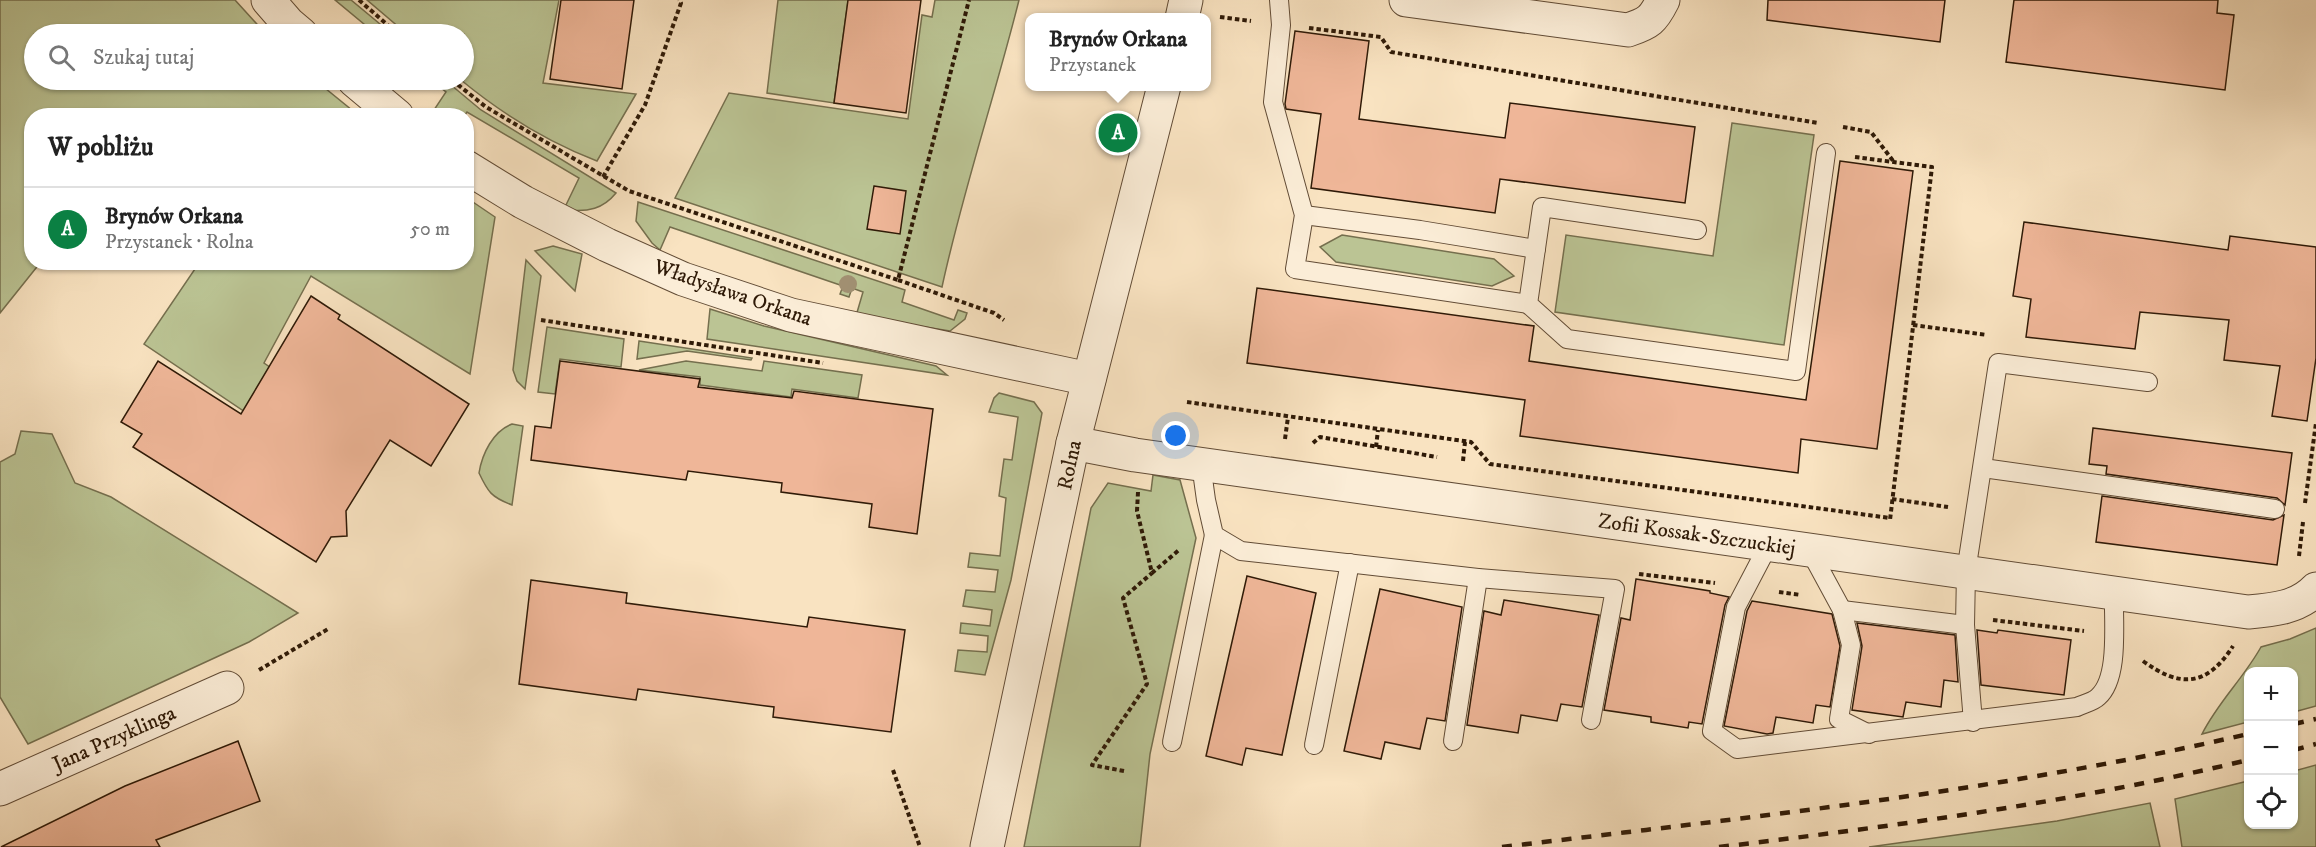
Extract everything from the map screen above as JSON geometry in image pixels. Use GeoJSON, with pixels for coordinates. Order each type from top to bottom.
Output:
{"type":"FeatureCollection","features":[{"type":"Feature","properties":{"kind":"street"},"geometry":{"type":"LineString","coordinates":[[268,0],[289,24]]}},
{"type":"Feature","properties":{"kind":"street"},"geometry":{"type":"LineString","coordinates":[[1406,0],[1628,30],[1647,24],[1663,0]]}},
{"type":"Feature","properties":{"kind":"street"},"geometry":{"type":"LineString","coordinates":[[366,90],[387,108]]}},
{"type":"Feature","properties":{"kind":"street","name":"Rolna"},"geometry":{"type":"LineString","coordinates":[[987,847],[1073,443],[1163,91]]}},
{"type":"Feature","properties":{"kind":"street","name":"Władysława Orkana"},"geometry":{"type":"LineString","coordinates":[[474,172],[523,202],[607,245],[683,279],[791,315],[1089,379]]}},
{"type":"Feature","properties":{"kind":"street","name":"Zofii Kossak-Szczuckiej"},"geometry":{"type":"LineString","coordinates":[[1073,443],[1135,455],[2248,612],[2277,609],[2294,604],[2316,589]]}},
{"type":"Feature","properties":{"kind":"street","name":"Jana Przyklinga"},"geometry":{"type":"LineString","coordinates":[[0,789],[227,688]]}},
{"type":"Feature","properties":{"kind":"lane"},"geometry":{"type":"LineString","coordinates":[[1279,0],[1281,25],[1273,102],[1304,214],[1295,269],[1528,304],[1567,339],[1796,371],[1826,153]]}},
{"type":"Feature","properties":{"kind":"lane"},"geometry":{"type":"LineString","coordinates":[[1528,304],[1542,207],[1697,230]]}},
{"type":"Feature","properties":{"kind":"lane"},"geometry":{"type":"LineString","coordinates":[[1304,214],[1536,249]]}},
{"type":"Feature","properties":{"kind":"lane"},"geometry":{"type":"LineString","coordinates":[[1973,722],[1965,621],[1966,572],[1998,363],[2148,382]]}},
{"type":"Feature","properties":{"kind":"lane"},"geometry":{"type":"LineString","coordinates":[[1172,742],[1212,529],[1201,464]]}},
{"type":"Feature","properties":{"kind":"lane"},"geometry":{"type":"LineString","coordinates":[[1983,468],[2275,509]]}},
{"type":"Feature","properties":{"kind":"lane"},"geometry":{"type":"LineString","coordinates":[[1212,529],[1241,551],[1478,578],[1615,589],[1591,720]]}},
{"type":"Feature","properties":{"kind":"lane"},"geometry":{"type":"LineString","coordinates":[[1769,544],[1736,607],[1712,731],[1737,749],[2077,708],[2098,697],[2109,680],[2113,662],[2114,593]]}},
{"type":"Feature","properties":{"kind":"lane"},"geometry":{"type":"LineString","coordinates":[[1810,550],[1839,605],[1851,645],[1839,719],[1869,734]]}},
{"type":"Feature","properties":{"kind":"lane"},"geometry":{"type":"LineString","coordinates":[[1314,745],[1350,563]]}},
{"type":"Feature","properties":{"kind":"lane"},"geometry":{"type":"LineString","coordinates":[[1453,741],[1478,578]]}},
{"type":"Feature","properties":{"kind":"lane"},"geometry":{"type":"LineString","coordinates":[[1839,605],[1965,621]]}},
{"type":"Feature","properties":{"kind":"path"},"geometry":{"type":"LineString","coordinates":[[359,0],[387,24]]}},
{"type":"Feature","properties":{"kind":"path"},"geometry":{"type":"LineString","coordinates":[[603,177],[645,105],[681,3],[679,0]]}},
{"type":"Feature","properties":{"kind":"path"},"geometry":{"type":"LineString","coordinates":[[898,280],[969,0]]}},
{"type":"Feature","properties":{"kind":"path"},"geometry":{"type":"LineString","coordinates":[[1216,16],[1381,37],[1391,52],[1824,124]]}},
{"type":"Feature","properties":{"kind":"path"},"geometry":{"type":"LineString","coordinates":[[465,90],[486,107],[629,191],[994,313],[1010,326]]}},
{"type":"Feature","properties":{"kind":"path"},"geometry":{"type":"LineString","coordinates":[[1836,126],[1871,132],[1894,162]]}},
{"type":"Feature","properties":{"kind":"path"},"geometry":{"type":"LineString","coordinates":[[1826,153],[1932,167],[1889,524]]}},
{"type":"Feature","properties":{"kind":"path"},"geometry":{"type":"LineString","coordinates":[[541,320],[825,363]]}},
{"type":"Feature","properties":{"kind":"path"},"geometry":{"type":"LineString","coordinates":[[1187,402],[1471,442],[1490,464],[1890,518]]}},
{"type":"Feature","properties":{"kind":"path"},"geometry":{"type":"LineString","coordinates":[[1376,447],[1378,430]]}},
{"type":"Feature","properties":{"kind":"path"},"geometry":{"type":"LineString","coordinates":[[1311,444],[1320,437],[1441,458]]}},
{"type":"Feature","properties":{"kind":"path"},"geometry":{"type":"LineString","coordinates":[[1452,459],[1466,461],[1465,442]]}},
{"type":"Feature","properties":{"kind":"path"},"geometry":{"type":"LineString","coordinates":[[1139,485],[1137,511],[1152,573]]}},
{"type":"Feature","properties":{"kind":"path"},"geometry":{"type":"LineString","coordinates":[[1892,499],[1976,510]]}},
{"type":"Feature","properties":{"kind":"path"},"geometry":{"type":"LineString","coordinates":[[1124,771],[1092,765],[1147,684],[1123,598],[1152,573],[1212,529]]}},
{"type":"Feature","properties":{"kind":"path"},"geometry":{"type":"LineString","coordinates":[[1635,574],[1746,587],[1839,605]]}},
{"type":"Feature","properties":{"kind":"path"},"geometry":{"type":"LineString","coordinates":[[1965,621],[2113,634],[2137,639],[2143,661],[2178,680],[2204,677],[2232,648],[2236,640]]}},
{"type":"Feature","properties":{"kind":"path"},"geometry":{"type":"LineString","coordinates":[[227,688],[328,629]]}},
{"type":"Feature","properties":{"kind":"path"},"geometry":{"type":"LineString","coordinates":[[893,770],[920,847]]}},
{"type":"Feature","properties":{"kind":"green space"},"geometry":{"type":"Polygon","coordinates":[[[0,0],[235,0],[257,24],[24,24],[24,90],[327,90],[349,108],[24,108],[24,270],[34,270],[0,313],[0,0]]]}},
{"type":"Feature","properties":{"kind":"green space"},"geometry":{"type":"Polygon","coordinates":[[[335,0],[351,0],[380,24],[364,24],[335,0]]]}},
{"type":"Feature","properties":{"kind":"green space"},"geometry":{"type":"Polygon","coordinates":[[[367,0],[559,0],[543,83],[636,94],[597,161],[526,126],[474,90],[474,24],[395,24],[367,0]]]}},
{"type":"Feature","properties":{"kind":"green space"},"geometry":{"type":"Polygon","coordinates":[[[778,0],[858,0],[848,1],[834,103],[767,93],[778,0]]]}},
{"type":"Feature","properties":{"kind":"green space"},"geometry":{"type":"Polygon","coordinates":[[[935,0],[1019,0],[942,287],[675,198],[729,93],[908,119],[922,15],[932,17],[935,0]]]}},
{"type":"Feature","properties":{"kind":"green space"},"geometry":{"type":"Polygon","coordinates":[[[444,90],[457,90],[481,110],[616,193],[606,203],[595,208],[568,210],[565,207],[579,178],[474,116],[474,108],[435,108],[446,92],[444,90]]]}},
{"type":"Feature","properties":{"kind":"green space"},"geometry":{"type":"Polygon","coordinates":[[[1732,123],[1814,135],[1784,345],[1555,312],[1566,235],[1713,256],[1732,123]]]}},
{"type":"Feature","properties":{"kind":"green space"},"geometry":{"type":"Polygon","coordinates":[[[638,202],[905,290],[902,302],[954,320],[958,310],[967,313],[965,319],[950,331],[856,316],[863,292],[852,288],[849,297],[840,294],[843,286],[670,227],[660,250],[636,221],[638,202]]]}},
{"type":"Feature","properties":{"kind":"green space"},"geometry":{"type":"Polygon","coordinates":[[[474,203],[495,217],[470,374],[311,276],[264,363],[293,383],[266,426],[144,344],[194,270],[474,270],[474,203]]]}},
{"type":"Feature","properties":{"kind":"green space"},"geometry":{"type":"Polygon","coordinates":[[[1342,235],[1494,259],[1514,276],[1492,286],[1336,262],[1320,247],[1342,235]]]}},
{"type":"Feature","properties":{"kind":"green space"},"geometry":{"type":"Polygon","coordinates":[[[553,246],[582,254],[575,291],[535,251],[553,246]]]}},
{"type":"Feature","properties":{"kind":"green space"},"geometry":{"type":"Polygon","coordinates":[[[526,260],[541,276],[525,389],[517,381],[513,370],[526,260]]]}},
{"type":"Feature","properties":{"kind":"green space"},"geometry":{"type":"Polygon","coordinates":[[[710,309],[764,326],[936,366],[947,375],[707,339],[710,309]]]}},
{"type":"Feature","properties":{"kind":"green space"},"geometry":{"type":"Polygon","coordinates":[[[547,327],[624,339],[621,367],[560,359],[555,394],[538,392],[547,327]]]}},
{"type":"Feature","properties":{"kind":"green space"},"geometry":{"type":"Polygon","coordinates":[[[639,341],[752,358],[751,360],[687,351],[637,359],[639,341]]]}},
{"type":"Feature","properties":{"kind":"green space"},"geometry":{"type":"Polygon","coordinates":[[[686,361],[762,371],[764,361],[862,375],[858,398],[792,389],[791,397],[700,385],[700,377],[639,370],[686,361]]]}},
{"type":"Feature","properties":{"kind":"green space"},"geometry":{"type":"Polygon","coordinates":[[[999,393],[1034,402],[1042,413],[1011,580],[985,675],[955,671],[958,650],[987,652],[988,636],[960,633],[961,623],[990,626],[992,610],[963,606],[966,590],[995,592],[998,570],[968,567],[970,553],[1000,556],[1006,498],[999,496],[1004,459],[1012,460],[1018,417],[989,412],[994,398],[999,393]]]}},
{"type":"Feature","properties":{"kind":"green space"},"geometry":{"type":"Polygon","coordinates":[[[512,424],[523,426],[512,505],[491,493],[479,473],[483,458],[494,438],[505,427],[512,424]]]}},
{"type":"Feature","properties":{"kind":"green space"},"geometry":{"type":"Polygon","coordinates":[[[21,431],[52,434],[75,483],[111,497],[298,613],[249,642],[28,744],[0,697],[0,462],[15,454],[21,431]]]}},
{"type":"Feature","properties":{"kind":"green space"},"geometry":{"type":"Polygon","coordinates":[[[1153,475],[1180,480],[1196,538],[1150,754],[1140,847],[1024,847],[1091,508],[1108,483],[1151,491],[1153,475]]]}},
{"type":"Feature","properties":{"kind":"green space"},"geometry":{"type":"Polygon","coordinates":[[[2316,628],[2316,706],[2298,711],[2298,667],[2248,667],[2261,647],[2290,639],[2316,628]]]}},
{"type":"Feature","properties":{"kind":"green space"},"geometry":{"type":"Polygon","coordinates":[[[2244,673],[2244,723],[2202,734],[2215,711],[2244,673]]]}},
{"type":"Feature","properties":{"kind":"green space"},"geometry":{"type":"Polygon","coordinates":[[[2316,765],[2316,847],[2182,847],[2175,799],[2244,782],[2244,829],[2298,829],[2298,770],[2316,765]]]}},
{"type":"Feature","properties":{"kind":"green space"},"geometry":{"type":"Polygon","coordinates":[[[2150,803],[2160,847],[1869,847],[2057,821],[2150,803]]]}},
{"type":"Feature","properties":{"kind":"building"},"geometry":{"type":"Polygon","coordinates":[[[561,0],[634,0],[622,89],[550,79],[561,0]]]}},
{"type":"Feature","properties":{"kind":"building"},"geometry":{"type":"Polygon","coordinates":[[[848,0],[921,0],[906,113],[834,103],[848,0]]]}},
{"type":"Feature","properties":{"kind":"building"},"geometry":{"type":"Polygon","coordinates":[[[1768,0],[1945,0],[1940,42],[1767,20],[1768,0]]]}},
{"type":"Feature","properties":{"kind":"building"},"geometry":{"type":"Polygon","coordinates":[[[2014,0],[2218,0],[2217,13],[2234,15],[2225,90],[2006,62],[2014,0]]]}},
{"type":"Feature","properties":{"kind":"building"},"geometry":{"type":"Polygon","coordinates":[[[1295,31],[1369,41],[1359,119],[1505,138],[1510,103],[1695,127],[1685,203],[1500,179],[1495,213],[1311,188],[1321,114],[1286,109],[1295,31]]]}},
{"type":"Feature","properties":{"kind":"building"},"geometry":{"type":"Polygon","coordinates":[[[1840,161],[1913,171],[1877,449],[1801,439],[1798,473],[1520,436],[1525,400],[1247,363],[1257,288],[1534,326],[1529,361],[1806,400],[1840,161]]]}},
{"type":"Feature","properties":{"kind":"building"},"geometry":{"type":"Polygon","coordinates":[[[874,186],[906,191],[900,234],[867,229],[874,186]]]}},
{"type":"Feature","properties":{"kind":"building"},"geometry":{"type":"Polygon","coordinates":[[[2024,222],[2228,250],[2230,236],[2316,247],[2316,358],[2307,421],[2272,416],[2280,366],[2224,360],[2229,320],[2140,312],[2135,349],[2026,337],[2031,299],[2013,296],[2024,222]]]}},
{"type":"Feature","properties":{"kind":"building"},"geometry":{"type":"Polygon","coordinates":[[[311,296],[340,315],[338,319],[469,404],[431,466],[390,440],[346,511],[347,536],[331,537],[316,562],[133,447],[142,434],[121,422],[158,361],[241,414],[311,296]]]}},
{"type":"Feature","properties":{"kind":"building"},"geometry":{"type":"Polygon","coordinates":[[[560,361],[700,379],[698,387],[792,398],[794,391],[933,409],[917,534],[869,527],[872,504],[781,492],[782,483],[688,471],[686,480],[531,460],[535,426],[551,428],[560,361]]]}},
{"type":"Feature","properties":{"kind":"building"},"geometry":{"type":"Polygon","coordinates":[[[2093,428],[2292,453],[2285,505],[2277,498],[2106,474],[2107,466],[2089,464],[2093,428]]]}},
{"type":"Feature","properties":{"kind":"building"},"geometry":{"type":"Polygon","coordinates":[[[2102,496],[2273,520],[2284,515],[2277,565],[2096,542],[2102,496]]]}},
{"type":"Feature","properties":{"kind":"building"},"geometry":{"type":"Polygon","coordinates":[[[1247,576],[1316,593],[1282,755],[1246,748],[1242,765],[1206,756],[1247,576]]]}},
{"type":"Feature","properties":{"kind":"building"},"geometry":{"type":"Polygon","coordinates":[[[1636,579],[1710,591],[1710,593],[1729,597],[1725,605],[1702,724],[1689,722],[1688,728],[1651,722],[1651,717],[1604,710],[1621,618],[1630,620],[1636,579]]]}},
{"type":"Feature","properties":{"kind":"building"},"geometry":{"type":"Polygon","coordinates":[[[531,580],[627,593],[626,603],[807,627],[809,617],[905,630],[891,732],[773,717],[774,707],[638,689],[636,700],[519,684],[531,580]]]}},
{"type":"Feature","properties":{"kind":"building"},"geometry":{"type":"Polygon","coordinates":[[[1380,589],[1462,607],[1445,721],[1427,718],[1420,749],[1385,742],[1381,759],[1344,751],[1380,589]]]}},
{"type":"Feature","properties":{"kind":"building"},"geometry":{"type":"Polygon","coordinates":[[[1504,600],[1599,615],[1582,707],[1561,704],[1557,721],[1521,715],[1518,733],[1467,725],[1484,611],[1501,615],[1504,600]]]}},
{"type":"Feature","properties":{"kind":"building"},"geometry":{"type":"Polygon","coordinates":[[[1752,601],[1832,614],[1840,646],[1830,707],[1816,705],[1813,723],[1776,717],[1773,733],[1767,734],[1724,726],[1747,611],[1752,601]]]}},
{"type":"Feature","properties":{"kind":"building"},"geometry":{"type":"Polygon","coordinates":[[[1857,623],[1955,635],[1958,682],[1944,680],[1941,707],[1906,702],[1903,717],[1852,710],[1862,646],[1857,623]]]}},
{"type":"Feature","properties":{"kind":"building"},"geometry":{"type":"Polygon","coordinates":[[[1977,630],[1997,633],[1998,630],[2071,640],[2064,695],[1981,685],[1977,630]]]}},
{"type":"Feature","properties":{"kind":"building"},"geometry":{"type":"Polygon","coordinates":[[[238,741],[260,801],[156,840],[160,847],[1,847],[125,786],[238,741]]]}},
{"type":"Feature","properties":{"kind":"railway"},"geometry":{"type":"LineString","coordinates":[[2298,723],[2316,719]]}},
{"type":"Feature","properties":{"kind":"railway"},"geometry":{"type":"LineString","coordinates":[[1502,847],[1877,801],[1970,787],[2156,754],[2244,735]]}},
{"type":"Feature","properties":{"kind":"railway"},"geometry":{"type":"LineString","coordinates":[[2298,749],[2316,744]]}},
{"type":"Feature","properties":{"kind":"railway"},"geometry":{"type":"LineString","coordinates":[[1719,847],[1985,811],[2117,788],[2244,761]]}},
{"type":"Feature","properties":{"kind":"place","name":"Brynów Orkana"},"geometry":{"type":"Point","coordinates":[1118,133]}}]}
